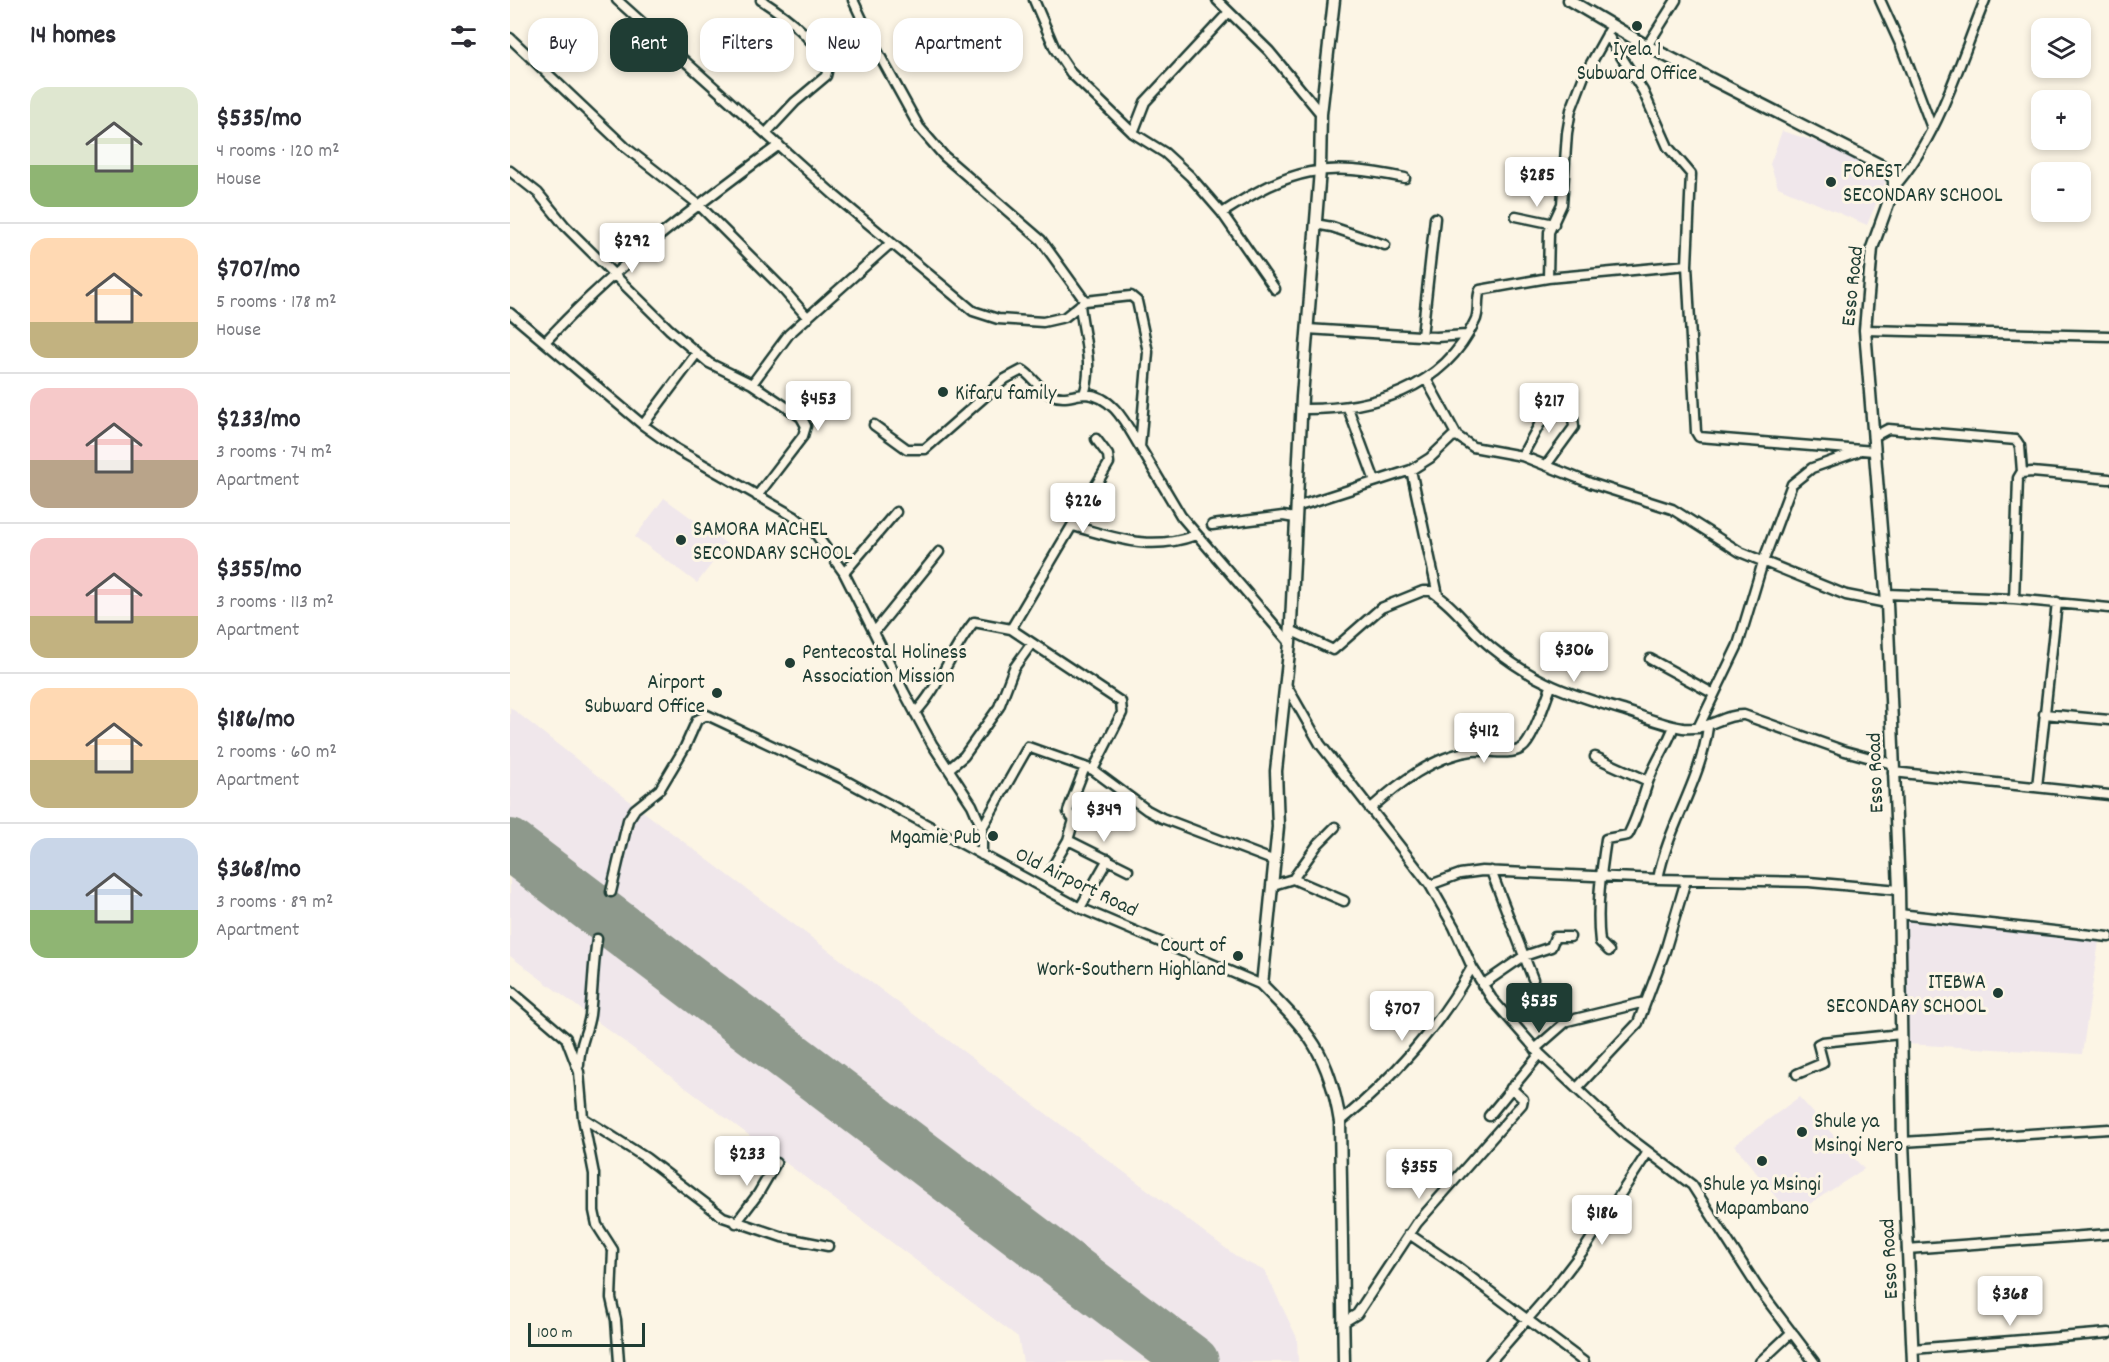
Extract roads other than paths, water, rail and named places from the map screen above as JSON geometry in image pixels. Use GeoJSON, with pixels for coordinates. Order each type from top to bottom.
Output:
{"type":"FeatureCollection","features":[{"type":"Feature","properties":{"kind":"street"},"geometry":{"type":"LineString","coordinates":[[617,0],[767,132],[778,146],[973,311],[998,319],[1043,322],[1065,317],[1083,303],[1131,296],[1137,301],[1148,352],[1140,447]]}},
{"type":"Feature","properties":{"kind":"street"},"geometry":{"type":"LineString","coordinates":[[761,0],[788,17],[803,32],[827,72],[826,76],[795,102],[767,132]]}},
{"type":"Feature","properties":{"kind":"street"},"geometry":{"type":"LineString","coordinates":[[853,0],[874,47],[919,127],[944,156],[1041,240],[1057,258],[1083,303],[1088,363],[1088,382],[1084,394]]}},
{"type":"Feature","properties":{"kind":"street"},"geometry":{"type":"LineString","coordinates":[[1034,0],[1060,60],[1133,133],[1174,161],[1221,213],[1275,289]]}},
{"type":"Feature","properties":{"kind":"street"},"geometry":{"type":"LineString","coordinates":[[1217,0],[1269,51],[1321,114]]}},
{"type":"Feature","properties":{"kind":"street"},"geometry":{"type":"LineString","coordinates":[[1262,985],[1278,827],[1276,771],[1290,643],[1301,410],[1320,170],[1321,114],[1334,0]]}},
{"type":"Feature","properties":{"kind":"street"},"geometry":{"type":"LineString","coordinates":[[1569,0],[1610,29],[1882,166],[1890,173],[1894,187]]}},
{"type":"Feature","properties":{"kind":"street"},"geometry":{"type":"LineString","coordinates":[[1647,46],[1676,0]]}},
{"type":"Feature","properties":{"kind":"street"},"geometry":{"type":"LineString","coordinates":[[1880,0],[1901,46],[1932,128]]}},
{"type":"Feature","properties":{"kind":"street"},"geometry":{"type":"LineString","coordinates":[[1894,187],[1914,163],[1932,128],[1985,0]]}},
{"type":"Feature","properties":{"kind":"street"},"geometry":{"type":"LineString","coordinates":[[1133,133],[1145,102],[1229,12]]}},
{"type":"Feature","properties":{"kind":"street"},"geometry":{"type":"LineString","coordinates":[[1548,278],[1548,239],[1562,204],[1567,134],[1576,94],[1610,29]]}},
{"type":"Feature","properties":{"kind":"street"},"geometry":{"type":"LineString","coordinates":[[1610,29],[1643,91],[1668,147],[1691,174],[1687,265],[1696,432],[1699,437],[1874,450]]}},
{"type":"Feature","properties":{"kind":"street"},"geometry":{"type":"LineString","coordinates":[[510,38],[625,147],[698,204],[781,287],[808,318]]}},
{"type":"Feature","properties":{"kind":"street"},"geometry":{"type":"LineString","coordinates":[[546,342],[590,294],[698,204],[778,146]]}},
{"type":"Feature","properties":{"kind":"street"},"geometry":{"type":"LineString","coordinates":[[1221,213],[1249,195],[1290,176],[1320,170],[1347,168],[1405,178]]}},
{"type":"Feature","properties":{"kind":"street"},"geometry":{"type":"LineString","coordinates":[[510,171],[538,193],[565,226],[651,314],[697,353],[709,363],[752,384],[801,417],[806,426],[794,451],[773,473],[757,496]]}},
{"type":"Feature","properties":{"kind":"street","name":"Esso Road"},"geometry":{"type":"LineString","coordinates":[[1894,187],[1872,248],[1865,330],[1887,598],[1899,890],[1903,1142],[1913,1362]]}},
{"type":"Feature","properties":{"kind":"street"},"geometry":{"type":"LineString","coordinates":[[1516,216],[1554,224]]}},
{"type":"Feature","properties":{"kind":"street"},"geometry":{"type":"LineString","coordinates":[[1422,336],[1435,218]]}},
{"type":"Feature","properties":{"kind":"street"},"geometry":{"type":"LineString","coordinates":[[1315,225],[1332,227],[1385,245]]}},
{"type":"Feature","properties":{"kind":"street"},"geometry":{"type":"LineString","coordinates":[[752,384],[789,334],[891,243]]}},
{"type":"Feature","properties":{"kind":"street"},"geometry":{"type":"LineString","coordinates":[[1301,410],[1348,408],[1397,393],[1426,379],[1442,368],[1477,318],[1480,290],[1548,278],[1687,265]]}},
{"type":"Feature","properties":{"kind":"street"},"geometry":{"type":"LineString","coordinates":[[510,313],[546,342],[606,397],[643,425],[795,517],[815,533],[844,573],[915,713],[972,805],[982,828],[982,855]]}},
{"type":"Feature","properties":{"kind":"street"},"geometry":{"type":"LineString","coordinates":[[1307,330],[1422,336],[1466,335]]}},
{"type":"Feature","properties":{"kind":"street"},"geometry":{"type":"LineString","coordinates":[[1865,330],[2109,336]]}},
{"type":"Feature","properties":{"kind":"street"},"geometry":{"type":"LineString","coordinates":[[643,425],[671,384],[697,353]]}},
{"type":"Feature","properties":{"kind":"street"},"geometry":{"type":"LineString","coordinates":[[874,425],[907,449],[925,449],[1005,380],[1022,370],[1050,394],[1073,398],[1084,394],[1101,397],[1123,418],[1181,516],[1290,643]]}},
{"type":"Feature","properties":{"kind":"street"},"geometry":{"type":"LineString","coordinates":[[1426,379],[1457,436],[1473,447],[1522,456],[1547,464],[1575,478],[1672,509],[1722,541],[1763,562],[1846,595],[1887,598],[2014,599],[2109,608]]}},
{"type":"Feature","properties":{"kind":"street"},"geometry":{"type":"LineString","coordinates":[[1522,456],[1539,425],[1558,400],[1573,418],[1574,427],[1547,464]]}},
{"type":"Feature","properties":{"kind":"street"},"geometry":{"type":"LineString","coordinates":[[1348,408],[1375,481]]}},
{"type":"Feature","properties":{"kind":"street"},"geometry":{"type":"LineString","coordinates":[[1873,437],[1888,429],[2016,440],[2020,446],[2022,472],[2018,478],[2014,599]]}},
{"type":"Feature","properties":{"kind":"street"},"geometry":{"type":"LineString","coordinates":[[1212,525],[1295,513],[1375,481],[1411,470],[1430,458],[1452,437],[1457,436]]}},
{"type":"Feature","properties":{"kind":"street"},"geometry":{"type":"LineString","coordinates":[[1011,628],[1109,463],[1108,455],[1096,439]]}},
{"type":"Feature","properties":{"kind":"street"},"geometry":{"type":"LineString","coordinates":[[1698,728],[1738,645],[1763,562],[1792,484],[1812,468],[1862,450]]}},
{"type":"Feature","properties":{"kind":"street"},"geometry":{"type":"LineString","coordinates":[[1411,470],[1438,595]]}},
{"type":"Feature","properties":{"kind":"street"},"geometry":{"type":"LineString","coordinates":[[2022,472],[2109,479]]}},
{"type":"Feature","properties":{"kind":"street"},"geometry":{"type":"LineString","coordinates":[[844,573],[896,512]]}},
{"type":"Feature","properties":{"kind":"street"},"geometry":{"type":"LineString","coordinates":[[1073,526],[1107,538],[1143,543],[1164,543],[1196,535]]}},
{"type":"Feature","properties":{"kind":"street"},"geometry":{"type":"LineString","coordinates":[[875,631],[939,552]]}},
{"type":"Feature","properties":{"kind":"street"},"geometry":{"type":"LineString","coordinates":[[1290,630],[1333,650],[1381,608],[1423,591],[1438,595],[1492,648],[1529,676],[1579,699],[1674,726],[1708,727],[1731,715],[1744,715],[1893,768],[2109,795]]}},
{"type":"Feature","properties":{"kind":"street"},"geometry":{"type":"LineString","coordinates":[[2037,787],[2057,602]]}},
{"type":"Feature","properties":{"kind":"street"},"geometry":{"type":"LineString","coordinates":[[915,713],[924,704],[949,659],[974,622],[1011,628],[1121,702],[1122,713],[1089,768],[1069,808],[1068,812],[1074,820],[1068,840],[1053,866]]}},
{"type":"Feature","properties":{"kind":"street"},"geometry":{"type":"LineString","coordinates":[[950,768],[964,756],[993,716],[1014,668],[1032,643]]}},
{"type":"Feature","properties":{"kind":"street"},"geometry":{"type":"LineString","coordinates":[[1650,658],[1714,694]]}},
{"type":"Feature","properties":{"kind":"street"},"geometry":{"type":"LineString","coordinates":[[1285,683],[1320,744],[1430,885],[1454,927],[1482,985],[1538,1051],[1626,1135],[1692,1185],[1758,1288],[1814,1362]]}},
{"type":"Feature","properties":{"kind":"street"},"geometry":{"type":"LineString","coordinates":[[1370,809],[1406,778],[1458,754],[1474,750],[1506,752],[1521,749],[1528,740],[1551,687]]}},
{"type":"Feature","properties":{"kind":"street"},"geometry":{"type":"LineString","coordinates":[[2044,714],[2109,720]]}},
{"type":"Feature","properties":{"kind":"street","name":"Old Airport Road"},"geometry":{"type":"LineString","coordinates":[[611,892],[628,820],[635,808],[660,789],[702,715],[716,719],[841,778],[1080,908],[1262,985],[1298,1021],[1312,1041],[1334,1086],[1340,1122],[1344,1362]]}},
{"type":"Feature","properties":{"kind":"street"},"geometry":{"type":"LineString","coordinates":[[1609,951],[1600,942],[1601,876],[1606,839],[1628,835],[1639,813],[1648,781],[1668,744],[1674,726]]}},
{"type":"Feature","properties":{"kind":"street"},"geometry":{"type":"LineString","coordinates":[[1658,879],[1666,842],[1682,813],[1697,771],[1708,727]]}},
{"type":"Feature","properties":{"kind":"street"},"geometry":{"type":"LineString","coordinates":[[982,828],[1028,747],[1089,768],[1147,810],[1162,818],[1275,861]]}},
{"type":"Feature","properties":{"kind":"street"},"geometry":{"type":"LineString","coordinates":[[1595,757],[1648,781]]}},
{"type":"Feature","properties":{"kind":"street"},"geometry":{"type":"LineString","coordinates":[[1273,885],[1293,879],[1318,844],[1335,827]]}},
{"type":"Feature","properties":{"kind":"street"},"geometry":{"type":"LineString","coordinates":[[1068,840],[1128,870]]}},
{"type":"Feature","properties":{"kind":"street"},"geometry":{"type":"LineString","coordinates":[[1080,908],[1108,859]]}},
{"type":"Feature","properties":{"kind":"street"},"geometry":{"type":"LineString","coordinates":[[1430,885],[1460,874],[1491,871],[1686,880],[1809,882],[1899,890]]}},
{"type":"Feature","properties":{"kind":"street"},"geometry":{"type":"LineString","coordinates":[[1491,871],[1533,979]]}},
{"type":"Feature","properties":{"kind":"street"},"geometry":{"type":"LineString","coordinates":[[1293,879],[1344,901]]}},
{"type":"Feature","properties":{"kind":"street"},"geometry":{"type":"LineString","coordinates":[[1577,1088],[1638,1023],[1665,951],[1686,880]]}},
{"type":"Feature","properties":{"kind":"street"},"geometry":{"type":"LineString","coordinates":[[1899,914],[2109,937]]}},
{"type":"Feature","properties":{"kind":"street"},"geometry":{"type":"LineString","coordinates":[[1482,985],[1524,956],[1551,947],[1555,937],[1570,937]]}},
{"type":"Feature","properties":{"kind":"street"},"geometry":{"type":"LineString","coordinates":[[597,939],[587,1031],[579,1046],[579,1071],[583,1118],[594,1174],[597,1225],[614,1250],[611,1298],[616,1320],[619,1362]]}},
{"type":"Feature","properties":{"kind":"street"},"geometry":{"type":"LineString","coordinates":[[1340,1122],[1385,1081],[1415,1046],[1454,997],[1472,967]]}},
{"type":"Feature","properties":{"kind":"street"},"geometry":{"type":"LineString","coordinates":[[510,990],[566,1038],[579,1071]]}},
{"type":"Feature","properties":{"kind":"street"},"geometry":{"type":"LineString","coordinates":[[1489,1116],[1538,1051],[1567,1021],[1644,1002]]}},
{"type":"Feature","properties":{"kind":"street"},"geometry":{"type":"LineString","coordinates":[[1797,1074],[1823,1063],[1818,1044],[1822,1042],[1901,1034]]}},
{"type":"Feature","properties":{"kind":"street"},"geometry":{"type":"LineString","coordinates":[[1344,1322],[1357,1314],[1409,1234],[1522,1104],[1523,1099],[1511,1088]]}},
{"type":"Feature","properties":{"kind":"street"},"geometry":{"type":"LineString","coordinates":[[583,1118],[646,1158],[723,1217],[782,1237],[828,1246]]}},
{"type":"Feature","properties":{"kind":"street"},"geometry":{"type":"LineString","coordinates":[[1903,1142],[2109,1130]]}},
{"type":"Feature","properties":{"kind":"street"},"geometry":{"type":"LineString","coordinates":[[1490,1362],[1552,1291],[1585,1248],[1648,1152]]}},
{"type":"Feature","properties":{"kind":"street"},"geometry":{"type":"LineString","coordinates":[[736,1223],[758,1194],[776,1163]]}},
{"type":"Feature","properties":{"kind":"street"},"geometry":{"type":"LineString","coordinates":[[1409,1234],[1527,1318],[1584,1362]]}},
{"type":"Feature","properties":{"kind":"street"},"geometry":{"type":"LineString","coordinates":[[1907,1249],[2109,1234]]}},
{"type":"Feature","properties":{"kind":"street"},"geometry":{"type":"LineString","coordinates":[[1760,1362],[1792,1332]]}},
{"type":"Feature","properties":{"kind":"street"},"geometry":{"type":"LineString","coordinates":[[1912,1349],[2109,1333]]}},
{"type":"Feature","properties":{"kind":"place","name":"Iyela 1 Subward Office"},"geometry":{"type":"Point","coordinates":[1637,26]}},
{"type":"Feature","properties":{"kind":"place","name":"FOREST SECONDARY SCHOOL"},"geometry":{"type":"Point","coordinates":[1831,182]}},
{"type":"Feature","properties":{"kind":"place","name":"Kifaru family"},"geometry":{"type":"Point","coordinates":[943,392]}},
{"type":"Feature","properties":{"kind":"place","name":"SAMORA MACHEL SECONDARY SCHOOL"},"geometry":{"type":"Point","coordinates":[681,540]}},
{"type":"Feature","properties":{"kind":"place","name":"Pentecostal Holiness Association Mission"},"geometry":{"type":"Point","coordinates":[790,663]}},
{"type":"Feature","properties":{"kind":"place","name":"Airport Subward Office"},"geometry":{"type":"Point","coordinates":[717,693]}},
{"type":"Feature","properties":{"kind":"place","name":"Mgamie Pub"},"geometry":{"type":"Point","coordinates":[993,836]}},
{"type":"Feature","properties":{"kind":"place","name":"Court of Work-Southern Highland"},"geometry":{"type":"Point","coordinates":[1238,956]}},
{"type":"Feature","properties":{"kind":"place","name":"ITEBWA SECONDARY SCHOOL"},"geometry":{"type":"Point","coordinates":[1998,993]}},
{"type":"Feature","properties":{"kind":"place","name":"Shule ya Msingi Nero"},"geometry":{"type":"Point","coordinates":[1802,1132]}},
{"type":"Feature","properties":{"kind":"place","name":"Shule ya Msingi Mapambano"},"geometry":{"type":"Point","coordinates":[1762,1161]}}]}
